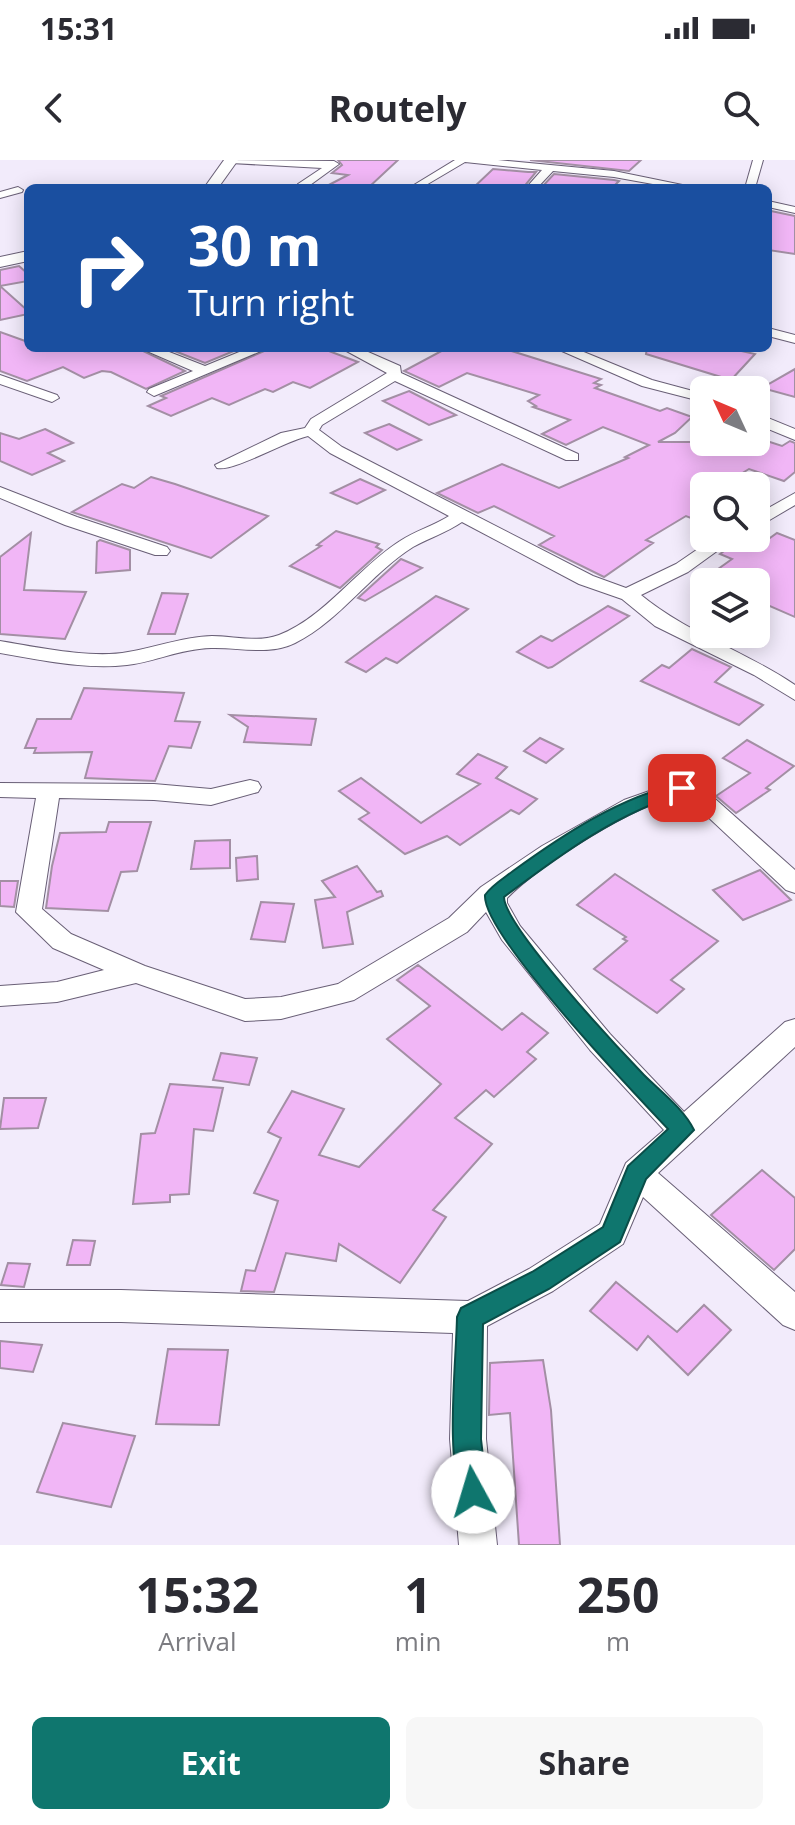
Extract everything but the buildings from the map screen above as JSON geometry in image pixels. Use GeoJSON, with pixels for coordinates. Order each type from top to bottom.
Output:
{"type":"FeatureCollection","features":[{"type":"Feature","properties":{"kind":"main road"},"geometry":{"type":"LineString","coordinates":[[214,184],[231,160]]}},
{"type":"Feature","properties":{"kind":"main road"},"geometry":{"type":"LineString","coordinates":[[0,262],[24,257]]}},
{"type":"Feature","properties":{"kind":"street"},"geometry":{"type":"LineString","coordinates":[[231,160],[335,163]]}},
{"type":"Feature","properties":{"kind":"street"},"geometry":{"type":"LineString","coordinates":[[421,184],[464,160],[551,167],[662,184]]}},
{"type":"Feature","properties":{"kind":"street"},"geometry":{"type":"LineString","coordinates":[[751,184],[758,160]]}},
{"type":"Feature","properties":{"kind":"street"},"geometry":{"type":"LineString","coordinates":[[305,184],[335,163]]}},
{"type":"Feature","properties":{"kind":"street"},"geometry":{"type":"LineString","coordinates":[[535,184],[551,167]]}},
{"type":"Feature","properties":{"kind":"street"},"geometry":{"type":"LineString","coordinates":[[0,195],[18,190]]}},
{"type":"Feature","properties":{"kind":"street"},"geometry":{"type":"LineString","coordinates":[[772,205],[795,210]]}},
{"type":"Feature","properties":{"kind":"street"},"geometry":{"type":"LineString","coordinates":[[772,333],[795,339]]}},
{"type":"Feature","properties":{"kind":"street"},"geometry":{"type":"LineString","coordinates":[[157,352],[206,371]]}},
{"type":"Feature","properties":{"kind":"street"},"geometry":{"type":"LineString","coordinates":[[154,392],[251,352]]}},
{"type":"Feature","properties":{"kind":"street"},"geometry":{"type":"LineString","coordinates":[[358,352],[386,363],[395,369],[394,375]]}},
{"type":"Feature","properties":{"kind":"street"},"geometry":{"type":"LineString","coordinates":[[572,352],[647,383],[690,394]]}},
{"type":"Feature","properties":{"kind":"street"},"geometry":{"type":"LineString","coordinates":[[311,431],[316,422],[341,405],[394,375]]}},
{"type":"Feature","properties":{"kind":"street"},"geometry":{"type":"LineString","coordinates":[[394,375],[572,457]]}},
{"type":"Feature","properties":{"kind":"street"},"geometry":{"type":"LineString","coordinates":[[0,379],[52,398]]}},
{"type":"Feature","properties":{"kind":"street"},"geometry":{"type":"LineString","coordinates":[[770,424],[795,435]]}},
{"type":"Feature","properties":{"kind":"street"},"geometry":{"type":"LineString","coordinates":[[223,465],[286,436],[311,431],[336,450],[460,516],[586,580],[629,595],[662,622],[769,676],[795,694]]}},
{"type":"Feature","properties":{"kind":"street"},"geometry":{"type":"LineString","coordinates":[[0,492],[61,517],[161,551]]}},
{"type":"Feature","properties":{"kind":"street"},"geometry":{"type":"LineString","coordinates":[[770,514],[795,498]]}},
{"type":"Feature","properties":{"kind":"street"},"geometry":{"type":"LineString","coordinates":[[0,647],[58,657],[127,659],[171,646],[212,642],[260,645],[287,639],[333,608],[408,543],[434,533],[460,516]]}},
{"type":"Feature","properties":{"kind":"street"},"geometry":{"type":"LineString","coordinates":[[629,595],[640,586],[679,569],[701,552]]}},
{"type":"Feature","properties":{"kind":"street"},"geometry":{"type":"LineString","coordinates":[[0,790],[154,792],[211,797],[250,787]]}},
{"type":"Feature","properties":{"kind":"street"},"geometry":{"type":"LineString","coordinates":[[49,790],[29,912],[62,941],[136,973],[245,1010],[281,1008],[345,993],[458,925],[490,893],[590,828],[658,794],[682,788],[700,797],[795,884]]}},
{"type":"Feature","properties":{"kind":"street"},"geometry":{"type":"LineString","coordinates":[[503,886],[495,895],[494,903],[511,933],[600,1042],[682,1130]]}},
{"type":"Feature","properties":{"kind":"street"},"geometry":{"type":"LineString","coordinates":[[0,996],[57,992],[136,973]]}},
{"type":"Feature","properties":{"kind":"street"},"geometry":{"type":"LineString","coordinates":[[0,1306],[121,1306],[470,1317],[541,1280],[612,1234],[637,1173],[795,1030]]}},
{"type":"Feature","properties":{"kind":"street"},"geometry":{"type":"LineString","coordinates":[[637,1173],[795,1314]]}},
{"type":"Feature","properties":{"kind":"street"},"geometry":{"type":"LineString","coordinates":[[470,1317],[468,1439],[478,1545]]}},
{"type":"Feature","properties":{"kind":"route"},"geometry":{"type":"LineString","coordinates":[[473,1492],[468,1439],[470,1317],[541,1280],[612,1234],[637,1173],[682,1130],[600,1042],[511,933],[494,903],[495,895],[503,886],[590,828],[658,794],[682,788]]}}]}
